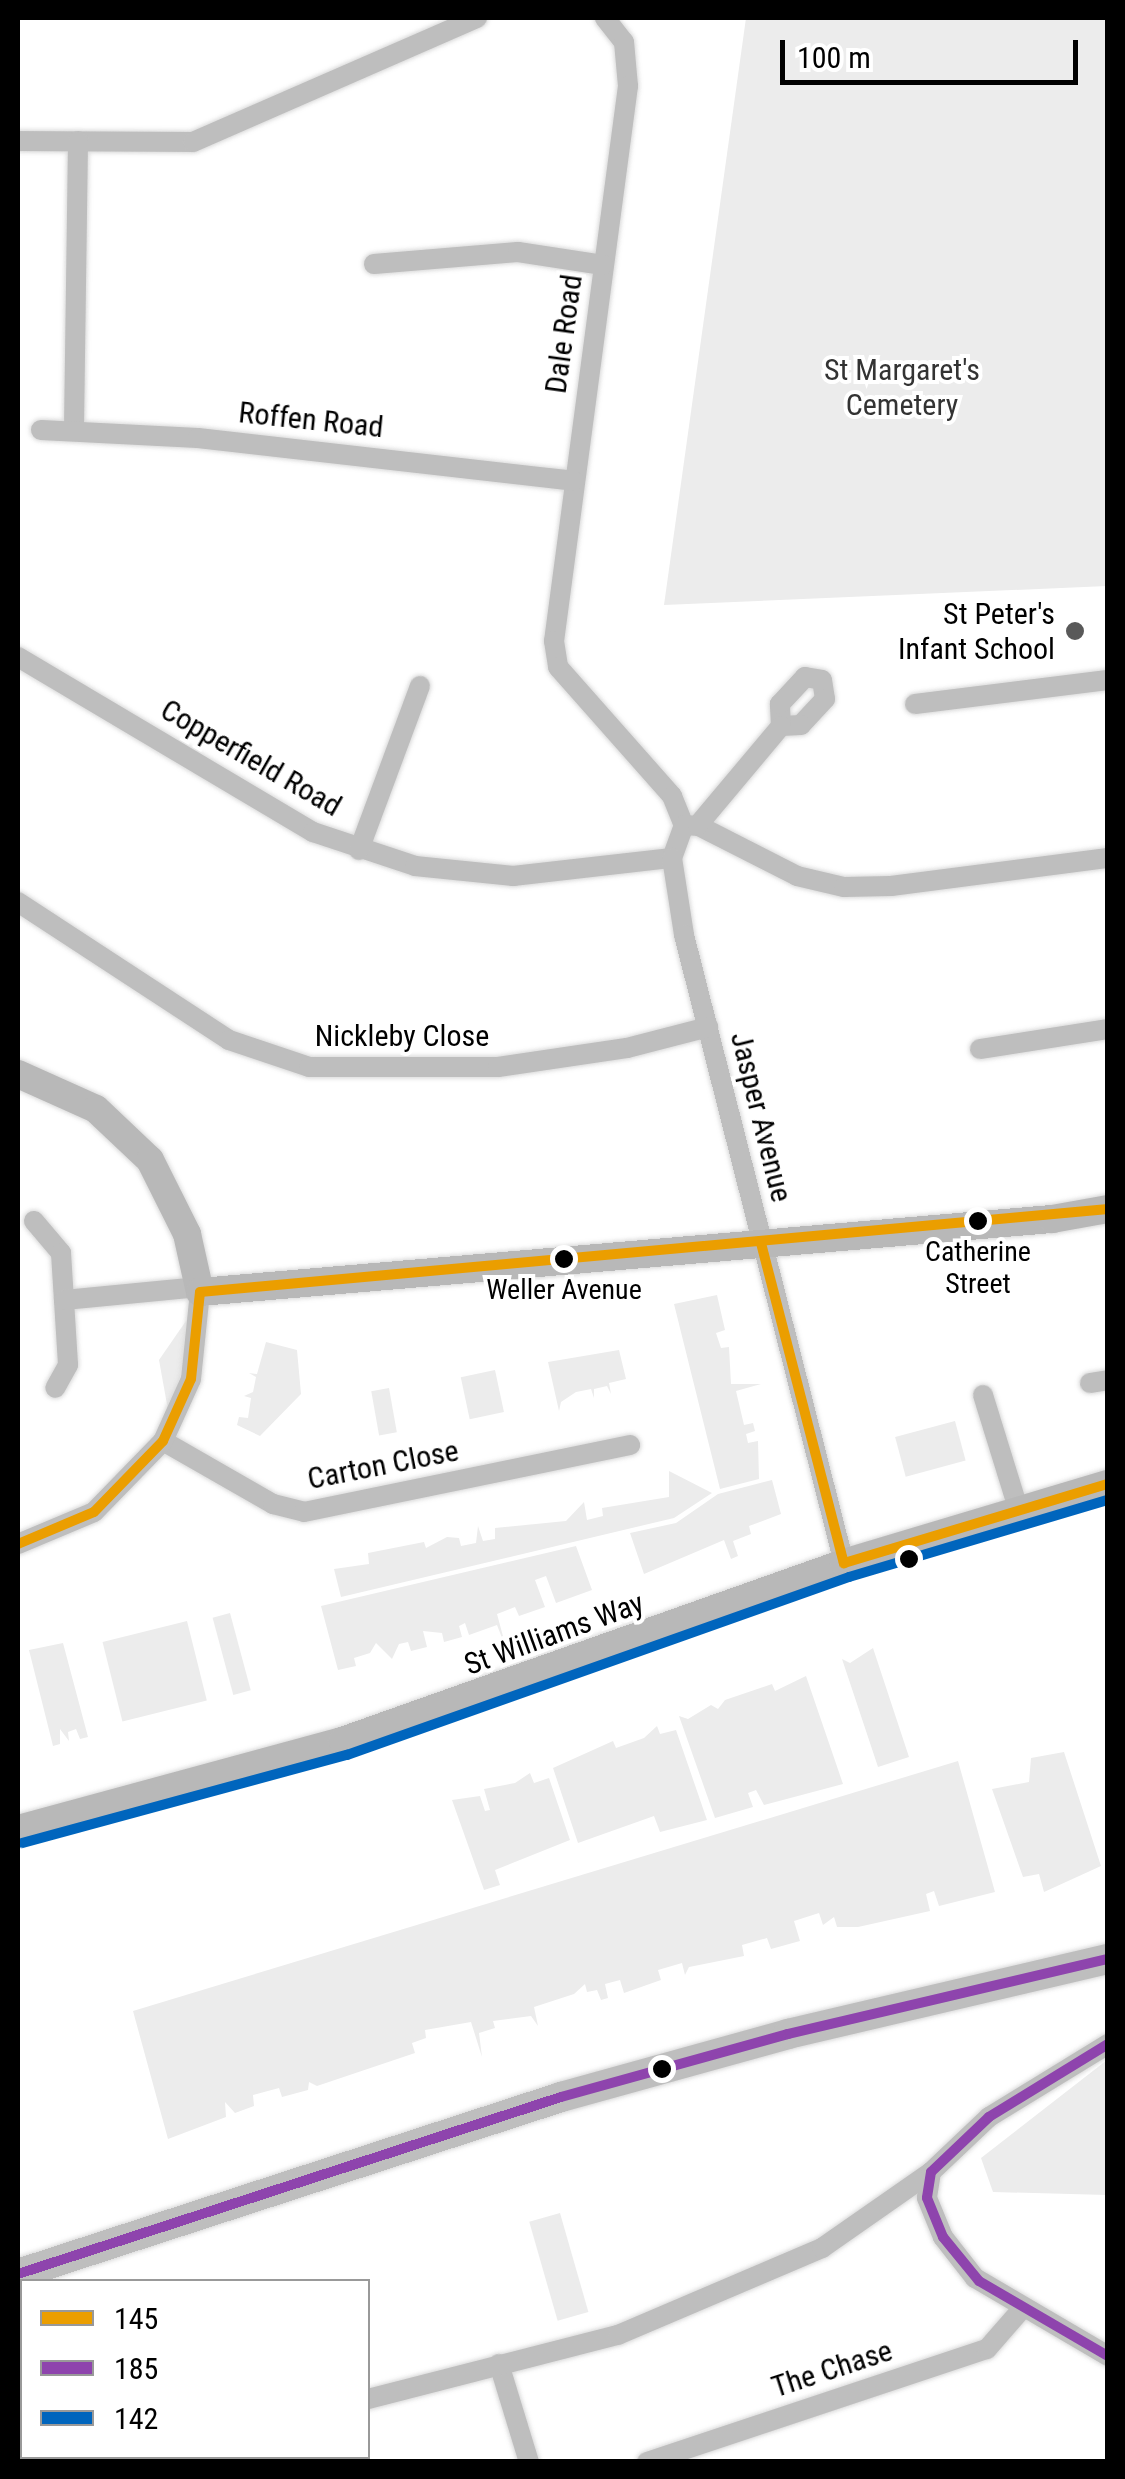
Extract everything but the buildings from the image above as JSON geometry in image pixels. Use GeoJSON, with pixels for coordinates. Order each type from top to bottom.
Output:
{"type":"FeatureCollection","features":[{"type":"Feature","properties":{"kind":"main road"},"geometry":{"type":"LineString","coordinates":[[18,2274],[561,2098],[788,2034],[1108,1959]]}},
{"type":"Feature","properties":{"kind":"street"},"geometry":{"type":"LineString","coordinates":[[18,140],[192,142],[477,18]]}},
{"type":"Feature","properties":{"kind":"street","name":"Dale Road"},"geometry":{"type":"LineString","coordinates":[[605,18],[622,38],[629,71],[553,646],[557,664],[672,796],[691,825]]}},
{"type":"Feature","properties":{"kind":"street"},"geometry":{"type":"LineString","coordinates":[[74,428],[78,141]]}},
{"type":"Feature","properties":{"kind":"street"},"geometry":{"type":"LineString","coordinates":[[374,264],[518,252],[603,265]]}},
{"type":"Feature","properties":{"kind":"street","name":"Roffen Road"},"geometry":{"type":"LineString","coordinates":[[41,430],[74,428],[574,481]]}},
{"type":"Feature","properties":{"kind":"street","name":"Copperfield Road"},"geometry":{"type":"LineString","coordinates":[[18,657],[313,832],[359,850],[416,866],[514,876],[672,858]]}},
{"type":"Feature","properties":{"kind":"street"},"geometry":{"type":"LineString","coordinates":[[916,704],[1108,680]]}},
{"type":"Feature","properties":{"kind":"street"},"geometry":{"type":"LineString","coordinates":[[359,850],[420,686]]}},
{"type":"Feature","properties":{"kind":"street"},"geometry":{"type":"LineString","coordinates":[[672,858],[691,825],[782,726]]}},
{"type":"Feature","properties":{"kind":"street"},"geometry":{"type":"LineString","coordinates":[[691,825],[797,876],[844,886],[891,886],[1108,858]]}},
{"type":"Feature","properties":{"kind":"street","name":"Jasper Avenue"},"geometry":{"type":"LineString","coordinates":[[672,858],[674,892],[844,1564]]}},
{"type":"Feature","properties":{"kind":"street","name":"Nickleby Close"},"geometry":{"type":"LineString","coordinates":[[18,902],[230,1040],[309,1067],[498,1067],[627,1048],[708,1027]]}},
{"type":"Feature","properties":{"kind":"street"},"geometry":{"type":"LineString","coordinates":[[980,1048],[1108,1029]]}},
{"type":"Feature","properties":{"kind":"street"},"geometry":{"type":"LineString","coordinates":[[18,1074],[96,1109],[150,1160],[186,1234],[199,1289],[191,1379],[164,1441],[94,1512],[18,1544]]}},
{"type":"Feature","properties":{"kind":"street"},"geometry":{"type":"LineString","coordinates":[[64,1300],[1046,1220],[1108,1209]]}},
{"type":"Feature","properties":{"kind":"street"},"geometry":{"type":"LineString","coordinates":[[34,1221],[59,1245],[68,1364],[54,1388]]}},
{"type":"Feature","properties":{"kind":"street"},"geometry":{"type":"LineString","coordinates":[[983,1395],[1018,1508]]}},
{"type":"Feature","properties":{"kind":"street","name":"Carton Close"},"geometry":{"type":"LineString","coordinates":[[164,1441],[274,1504],[304,1512],[630,1444]]}},
{"type":"Feature","properties":{"kind":"street","name":"St Williams Way"},"geometry":{"type":"LineString","coordinates":[[18,1829],[378,1729],[844,1564],[1018,1508],[1108,1484]]}},
{"type":"Feature","properties":{"kind":"street"},"geometry":{"type":"LineString","coordinates":[[370,2399],[618,2335],[714,2300],[822,2248],[931,2172],[989,2117],[1108,2044]]}},
{"type":"Feature","properties":{"kind":"street"},"geometry":{"type":"LineString","coordinates":[[931,2172],[928,2198],[943,2237],[974,2278],[1021,2310],[1108,2356]]}},
{"type":"Feature","properties":{"kind":"street","name":"The Chase"},"geometry":{"type":"LineString","coordinates":[[646,2462],[987,2349],[1021,2310]]}},
{"type":"Feature","properties":{"kind":"street"},"geometry":{"type":"LineString","coordinates":[[499,2364],[529,2462]]}},
{"type":"Feature","properties":{"kind":"green space","name":"St Margaret's Cemetery"},"geometry":{"type":"Polygon","coordinates":[[[746,18],[1107,18],[1107,586],[664,605],[746,18]]]}},
{"type":"Feature","properties":{"kind":"green space"},"geometry":{"type":"Polygon","coordinates":[[[717,1295],[725,1330],[716,1333],[721,1348],[729,1347],[731,1384],[761,1384],[736,1391],[744,1425],[753,1423],[755,1431],[746,1434],[748,1443],[758,1441],[759,1479],[720,1489],[674,1304],[717,1295]]]}},
{"type":"Feature","properties":{"kind":"green space"},"geometry":{"type":"Polygon","coordinates":[[[188,1318],[184,1367],[168,1410],[159,1360],[188,1318]]]}},
{"type":"Feature","properties":{"kind":"green space"},"geometry":{"type":"Polygon","coordinates":[[[266,1342],[297,1350],[301,1394],[260,1436],[237,1425],[239,1417],[248,1418],[251,1398],[244,1396],[253,1392],[256,1377],[249,1373],[257,1374],[266,1342]]]}},
{"type":"Feature","properties":{"kind":"green space"},"geometry":{"type":"Polygon","coordinates":[[[619,1350],[626,1379],[609,1383],[611,1394],[607,1386],[594,1389],[594,1398],[591,1389],[576,1392],[561,1402],[559,1411],[548,1362],[619,1350]]]}},
{"type":"Feature","properties":{"kind":"green space"},"geometry":{"type":"Polygon","coordinates":[[[495,1370],[504,1412],[470,1419],[461,1377],[495,1370]]]}},
{"type":"Feature","properties":{"kind":"green space"},"geometry":{"type":"Polygon","coordinates":[[[389,1388],[397,1432],[379,1435],[371,1391],[389,1388]]]}},
{"type":"Feature","properties":{"kind":"green space"},"geometry":{"type":"Polygon","coordinates":[[[955,1421],[966,1461],[906,1477],[895,1437],[955,1421]]]}},
{"type":"Feature","properties":{"kind":"green space"},"geometry":{"type":"Polygon","coordinates":[[[669,1471],[712,1493],[674,1518],[341,1597],[334,1569],[369,1564],[368,1553],[424,1542],[426,1548],[447,1537],[459,1538],[461,1546],[476,1543],[478,1526],[483,1541],[495,1539],[495,1528],[566,1521],[584,1502],[587,1520],[603,1516],[602,1508],[669,1497],[669,1471]]]}},
{"type":"Feature","properties":{"kind":"green space"},"geometry":{"type":"Polygon","coordinates":[[[772,1480],[781,1514],[749,1526],[751,1534],[733,1541],[738,1556],[731,1559],[724,1540],[644,1574],[630,1533],[676,1523],[718,1494],[772,1480]]]}},
{"type":"Feature","properties":{"kind":"green space"},"geometry":{"type":"Polygon","coordinates":[[[576,1546],[592,1590],[556,1603],[546,1576],[535,1580],[545,1607],[519,1616],[515,1607],[497,1614],[507,1651],[497,1625],[469,1635],[465,1623],[459,1626],[462,1637],[444,1642],[442,1633],[423,1631],[427,1647],[411,1651],[408,1642],[399,1644],[392,1659],[376,1643],[370,1653],[354,1658],[356,1666],[338,1670],[321,1606],[576,1546]]]}},
{"type":"Feature","properties":{"kind":"green space"},"geometry":{"type":"Polygon","coordinates":[[[230,1613],[251,1690],[233,1695],[213,1618],[230,1613]]]}},
{"type":"Feature","properties":{"kind":"green space"},"geometry":{"type":"Polygon","coordinates":[[[187,1621],[207,1701],[122,1722],[103,1642],[187,1621]]]}},
{"type":"Feature","properties":{"kind":"green space"},"geometry":{"type":"Polygon","coordinates":[[[63,1643],[88,1737],[80,1739],[76,1729],[68,1732],[69,1741],[60,1729],[60,1744],[53,1746],[29,1650],[63,1643]]]}},
{"type":"Feature","properties":{"kind":"green space"},"geometry":{"type":"Polygon","coordinates":[[[873,1648],[909,1757],[878,1767],[842,1659],[850,1663],[873,1648]]]}},
{"type":"Feature","properties":{"kind":"green space"},"geometry":{"type":"Polygon","coordinates":[[[806,1676],[843,1784],[764,1805],[756,1790],[748,1793],[753,1807],[715,1818],[679,1716],[688,1719],[711,1705],[718,1709],[725,1700],[772,1684],[775,1691],[806,1676]]]}},
{"type":"Feature","properties":{"kind":"green space"},"geometry":{"type":"Polygon","coordinates":[[[657,1726],[660,1734],[676,1730],[707,1820],[660,1832],[654,1816],[578,1843],[553,1768],[613,1741],[616,1748],[644,1738],[657,1726]]]}},
{"type":"Feature","properties":{"kind":"green space"},"geometry":{"type":"Polygon","coordinates":[[[1064,1752],[1101,1866],[1044,1892],[1039,1874],[1023,1877],[992,1789],[1029,1782],[1031,1758],[1064,1752]]]}},
{"type":"Feature","properties":{"kind":"green space"},"geometry":{"type":"Polygon","coordinates":[[[958,1761],[995,1892],[939,1906],[934,1891],[926,1894],[930,1911],[858,1927],[837,1927],[834,1917],[823,1925],[819,1913],[794,1921],[800,1941],[771,1949],[767,1938],[742,1945],[744,1956],[689,1967],[685,1975],[682,1963],[658,1970],[661,1980],[624,1993],[620,1980],[605,1984],[608,1998],[601,2000],[597,1990],[587,1992],[585,1984],[574,1994],[534,2007],[538,2026],[531,2016],[493,2021],[495,2028],[479,2033],[482,2057],[471,2022],[425,2030],[426,2038],[412,2043],[415,2053],[317,2086],[309,2082],[308,2090],[282,2097],[279,2088],[253,2095],[254,2106],[235,2113],[225,2102],[226,2117],[168,2139],[133,2011],[958,1761]]]}},
{"type":"Feature","properties":{"kind":"green space"},"geometry":{"type":"Polygon","coordinates":[[[530,1773],[534,1783],[549,1778],[570,1840],[495,1870],[500,1885],[484,1890],[452,1800],[480,1796],[485,1811],[490,1810],[484,1789],[515,1783],[530,1773]]]}},
{"type":"Feature","properties":{"kind":"green space"},"geometry":{"type":"Polygon","coordinates":[[[1107,2060],[1107,2195],[993,2192],[981,2158],[1107,2060]]]}},
{"type":"Feature","properties":{"kind":"green space"},"geometry":{"type":"Polygon","coordinates":[[[560,2213],[588,2312],[558,2321],[529,2222],[560,2213]]]}},
{"type":"Feature","properties":{"kind":"transit line","name":"145"},"geometry":{"type":"LineString","coordinates":[[18,1544],[94,1512],[163,1441],[191,1379],[200,1292],[1108,1209]]}},
{"type":"Feature","properties":{"kind":"transit line","name":"145"},"geometry":{"type":"LineString","coordinates":[[761,1243],[844,1563],[1108,1484]]}},
{"type":"Feature","properties":{"kind":"transit line","name":"142"},"geometry":{"type":"LineString","coordinates":[[22,1843],[347,1755],[849,1577],[1108,1500]]}},
{"type":"Feature","properties":{"kind":"transit line","name":"185"},"geometry":{"type":"LineString","coordinates":[[18,2274],[561,2097],[788,2034],[1108,1959]]}},
{"type":"Feature","properties":{"kind":"transit line","name":"185"},"geometry":{"type":"LineString","coordinates":[[1108,2044],[989,2117],[931,2172],[927,2198],[943,2237],[979,2281],[1108,2356]]}},
{"type":"Feature","properties":{"kind":"place","name":"St Peter's Infant School"},"geometry":{"type":"Point","coordinates":[1075,631]}},
{"type":"Feature","properties":{"kind":"place","name":"Catherine Street"},"geometry":{"type":"Point","coordinates":[978,1221]}},
{"type":"Feature","properties":{"kind":"place","name":"Weller Avenue"},"geometry":{"type":"Point","coordinates":[564,1259]}}]}
